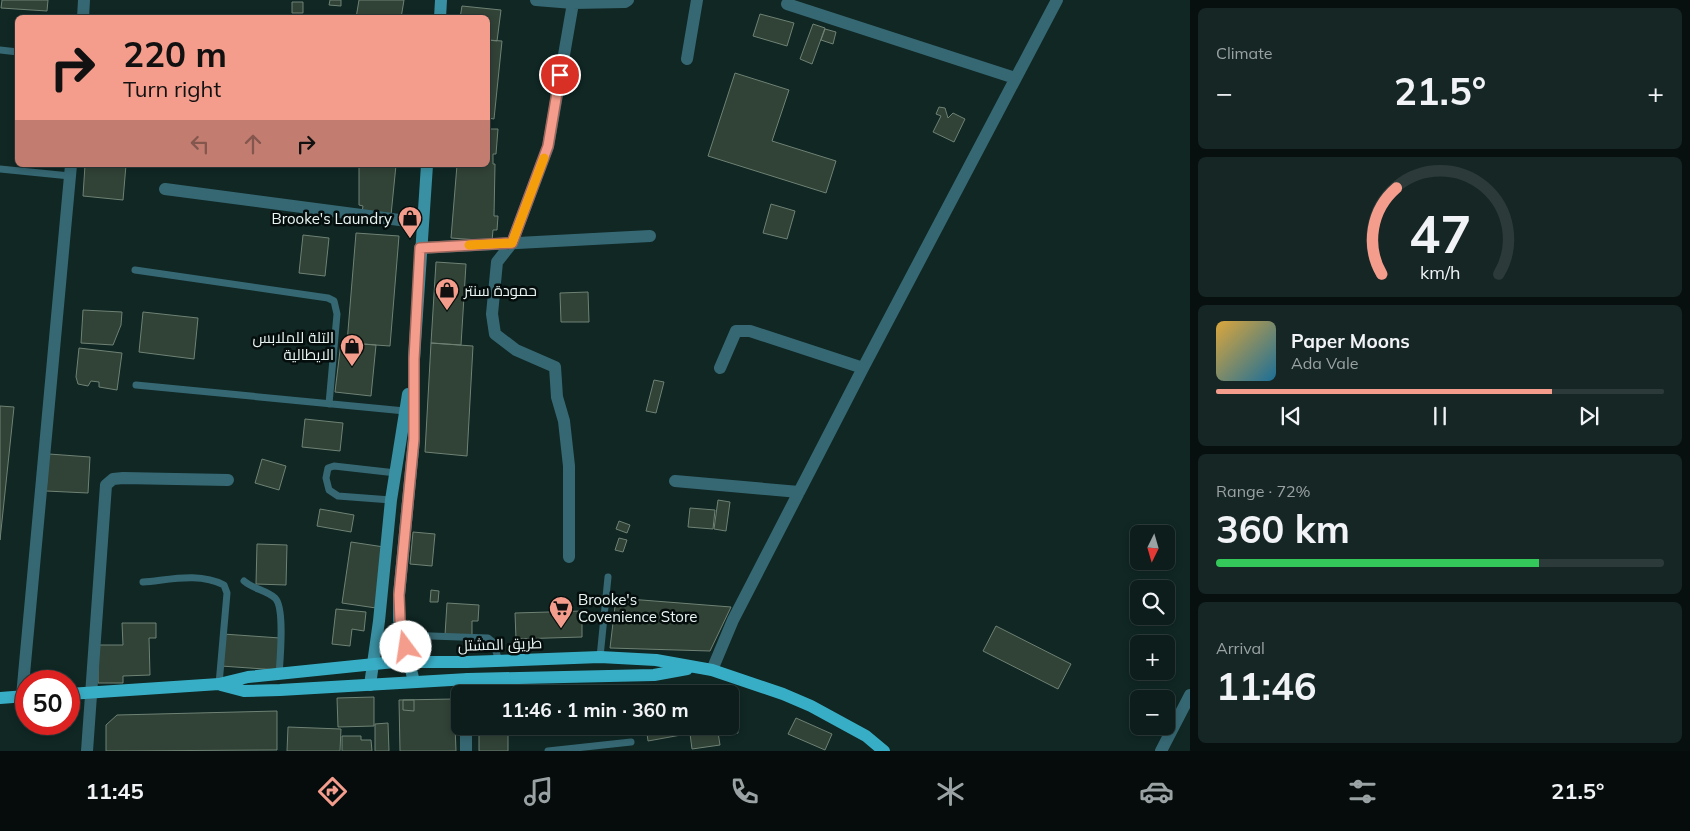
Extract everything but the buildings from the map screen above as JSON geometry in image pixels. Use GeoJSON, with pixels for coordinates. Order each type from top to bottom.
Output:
{"type":"FeatureCollection","features":[{"type":"Feature","properties":{"kind":"main road"},"geometry":{"type":"LineString","coordinates":[[440,15],[441,0]]}},
{"type":"Feature","properties":{"kind":"main road"},"geometry":{"type":"LineString","coordinates":[[414,682],[400,620],[399,595],[414,439],[414,359],[427,167]]}},
{"type":"Feature","properties":{"kind":"main road"},"geometry":{"type":"LineString","coordinates":[[370,685],[379,621],[391,500],[414,359]]}},
{"type":"Feature","properties":{"kind":"main road","name":"طريق المشتل"},"geometry":{"type":"LineString","coordinates":[[80,694],[219,684],[248,677],[394,662],[499,661],[600,657],[656,660],[712,670],[811,706],[866,736],[884,751]]}},
{"type":"Feature","properties":{"kind":"main road","name":"طريق المشتل"},"geometry":{"type":"LineString","coordinates":[[219,684],[244,691],[414,682],[654,675],[693,668]]}},
{"type":"Feature","properties":{"kind":"main road"},"geometry":{"type":"LineString","coordinates":[[0,698],[15,697]]}},
{"type":"Feature","properties":{"kind":"street"},"geometry":{"type":"LineString","coordinates":[[83,15],[84,0]]}},
{"type":"Feature","properties":{"kind":"street"},"geometry":{"type":"LineString","coordinates":[[536,0],[573,3],[625,2],[628,0]]}},
{"type":"Feature","properties":{"kind":"street"},"geometry":{"type":"LineString","coordinates":[[686,59],[697,0]]}},
{"type":"Feature","properties":{"kind":"street"},"geometry":{"type":"LineString","coordinates":[[712,670],[734,620],[863,368],[1057,0]]}},
{"type":"Feature","properties":{"kind":"street"},"geometry":{"type":"LineString","coordinates":[[569,557],[568,466],[564,421],[557,397],[555,367],[516,350],[495,334],[492,314],[497,262],[512,243],[548,146],[573,3]]}},
{"type":"Feature","properties":{"kind":"street"},"geometry":{"type":"LineString","coordinates":[[787,4],[1016,78]]}},
{"type":"Feature","properties":{"kind":"street"},"geometry":{"type":"LineString","coordinates":[[26,670],[70,170]]}},
{"type":"Feature","properties":{"kind":"street"},"geometry":{"type":"LineString","coordinates":[[165,189],[422,223]]}},
{"type":"Feature","properties":{"kind":"street"},"geometry":{"type":"LineString","coordinates":[[420,248],[650,236]]}},
{"type":"Feature","properties":{"kind":"street"},"geometry":{"type":"LineString","coordinates":[[720,368],[736,331],[743,330],[863,368]]}},
{"type":"Feature","properties":{"kind":"street"},"geometry":{"type":"LineString","coordinates":[[87,751],[106,485],[113,479],[123,478],[228,480]]}},
{"type":"Feature","properties":{"kind":"street"},"geometry":{"type":"LineString","coordinates":[[675,481],[800,492]]}},
{"type":"Feature","properties":{"kind":"street"},"geometry":{"type":"LineString","coordinates":[[468,680],[468,685]]}},
{"type":"Feature","properties":{"kind":"street"},"geometry":{"type":"LineString","coordinates":[[1161,751],[1190,695]]}},
{"type":"Feature","properties":{"kind":"street"},"geometry":{"type":"LineString","coordinates":[[466,735],[466,751]]}},
{"type":"Feature","properties":{"kind":"lane"},"geometry":{"type":"LineString","coordinates":[[0,50],[15,52]]}},
{"type":"Feature","properties":{"kind":"lane"},"geometry":{"type":"LineString","coordinates":[[0,169],[70,170]]}},
{"type":"Feature","properties":{"kind":"lane"},"geometry":{"type":"LineString","coordinates":[[136,270],[328,298],[334,301],[338,314],[329,404]]}},
{"type":"Feature","properties":{"kind":"lane"},"geometry":{"type":"LineString","coordinates":[[136,385],[405,410]]}},
{"type":"Feature","properties":{"kind":"lane"},"geometry":{"type":"LineString","coordinates":[[391,500],[338,496],[328,490],[326,478],[328,468],[334,466],[396,473]]}},
{"type":"Feature","properties":{"kind":"lane"},"geometry":{"type":"LineString","coordinates":[[143,582],[196,577],[213,579],[224,585],[226,593],[219,684]]}},
{"type":"Feature","properties":{"kind":"lane"},"geometry":{"type":"LineString","coordinates":[[600,657],[608,577]]}},
{"type":"Feature","properties":{"kind":"lane"},"geometry":{"type":"LineString","coordinates":[[244,581],[275,598],[280,604],[282,643],[279,674]]}},
{"type":"Feature","properties":{"kind":"lane"},"geometry":{"type":"LineString","coordinates":[[403,635],[488,638],[493,642],[499,661]]}},
{"type":"Feature","properties":{"kind":"lane"},"geometry":{"type":"LineString","coordinates":[[548,751],[631,742]]}},
{"type":"Feature","properties":{"kind":"slow traffic"},"geometry":{"type":"LineString","coordinates":[[469,245],[512,243],[544,158]]}},
{"type":"Feature","properties":{"kind":"place","name":"Brooke's Laundry"},"geometry":{"type":"Point","coordinates":[410,239]}},
{"type":"Feature","properties":{"kind":"place","name":"حمودة سنتر"},"geometry":{"type":"Point","coordinates":[447,311]}},
{"type":"Feature","properties":{"kind":"place","name":"التلة للملابس الايطالية"},"geometry":{"type":"Point","coordinates":[352,367]}},
{"type":"Feature","properties":{"kind":"place","name":"Brooke's Covenience Store"},"geometry":{"type":"Point","coordinates":[561,629]}},
{"type":"Feature","properties":{"kind":"route"},"geometry":{"type":"LineString","coordinates":[[406,647],[400,620],[399,595],[414,439],[414,359],[420,248],[512,243],[548,146],[560,75]]}}]}
